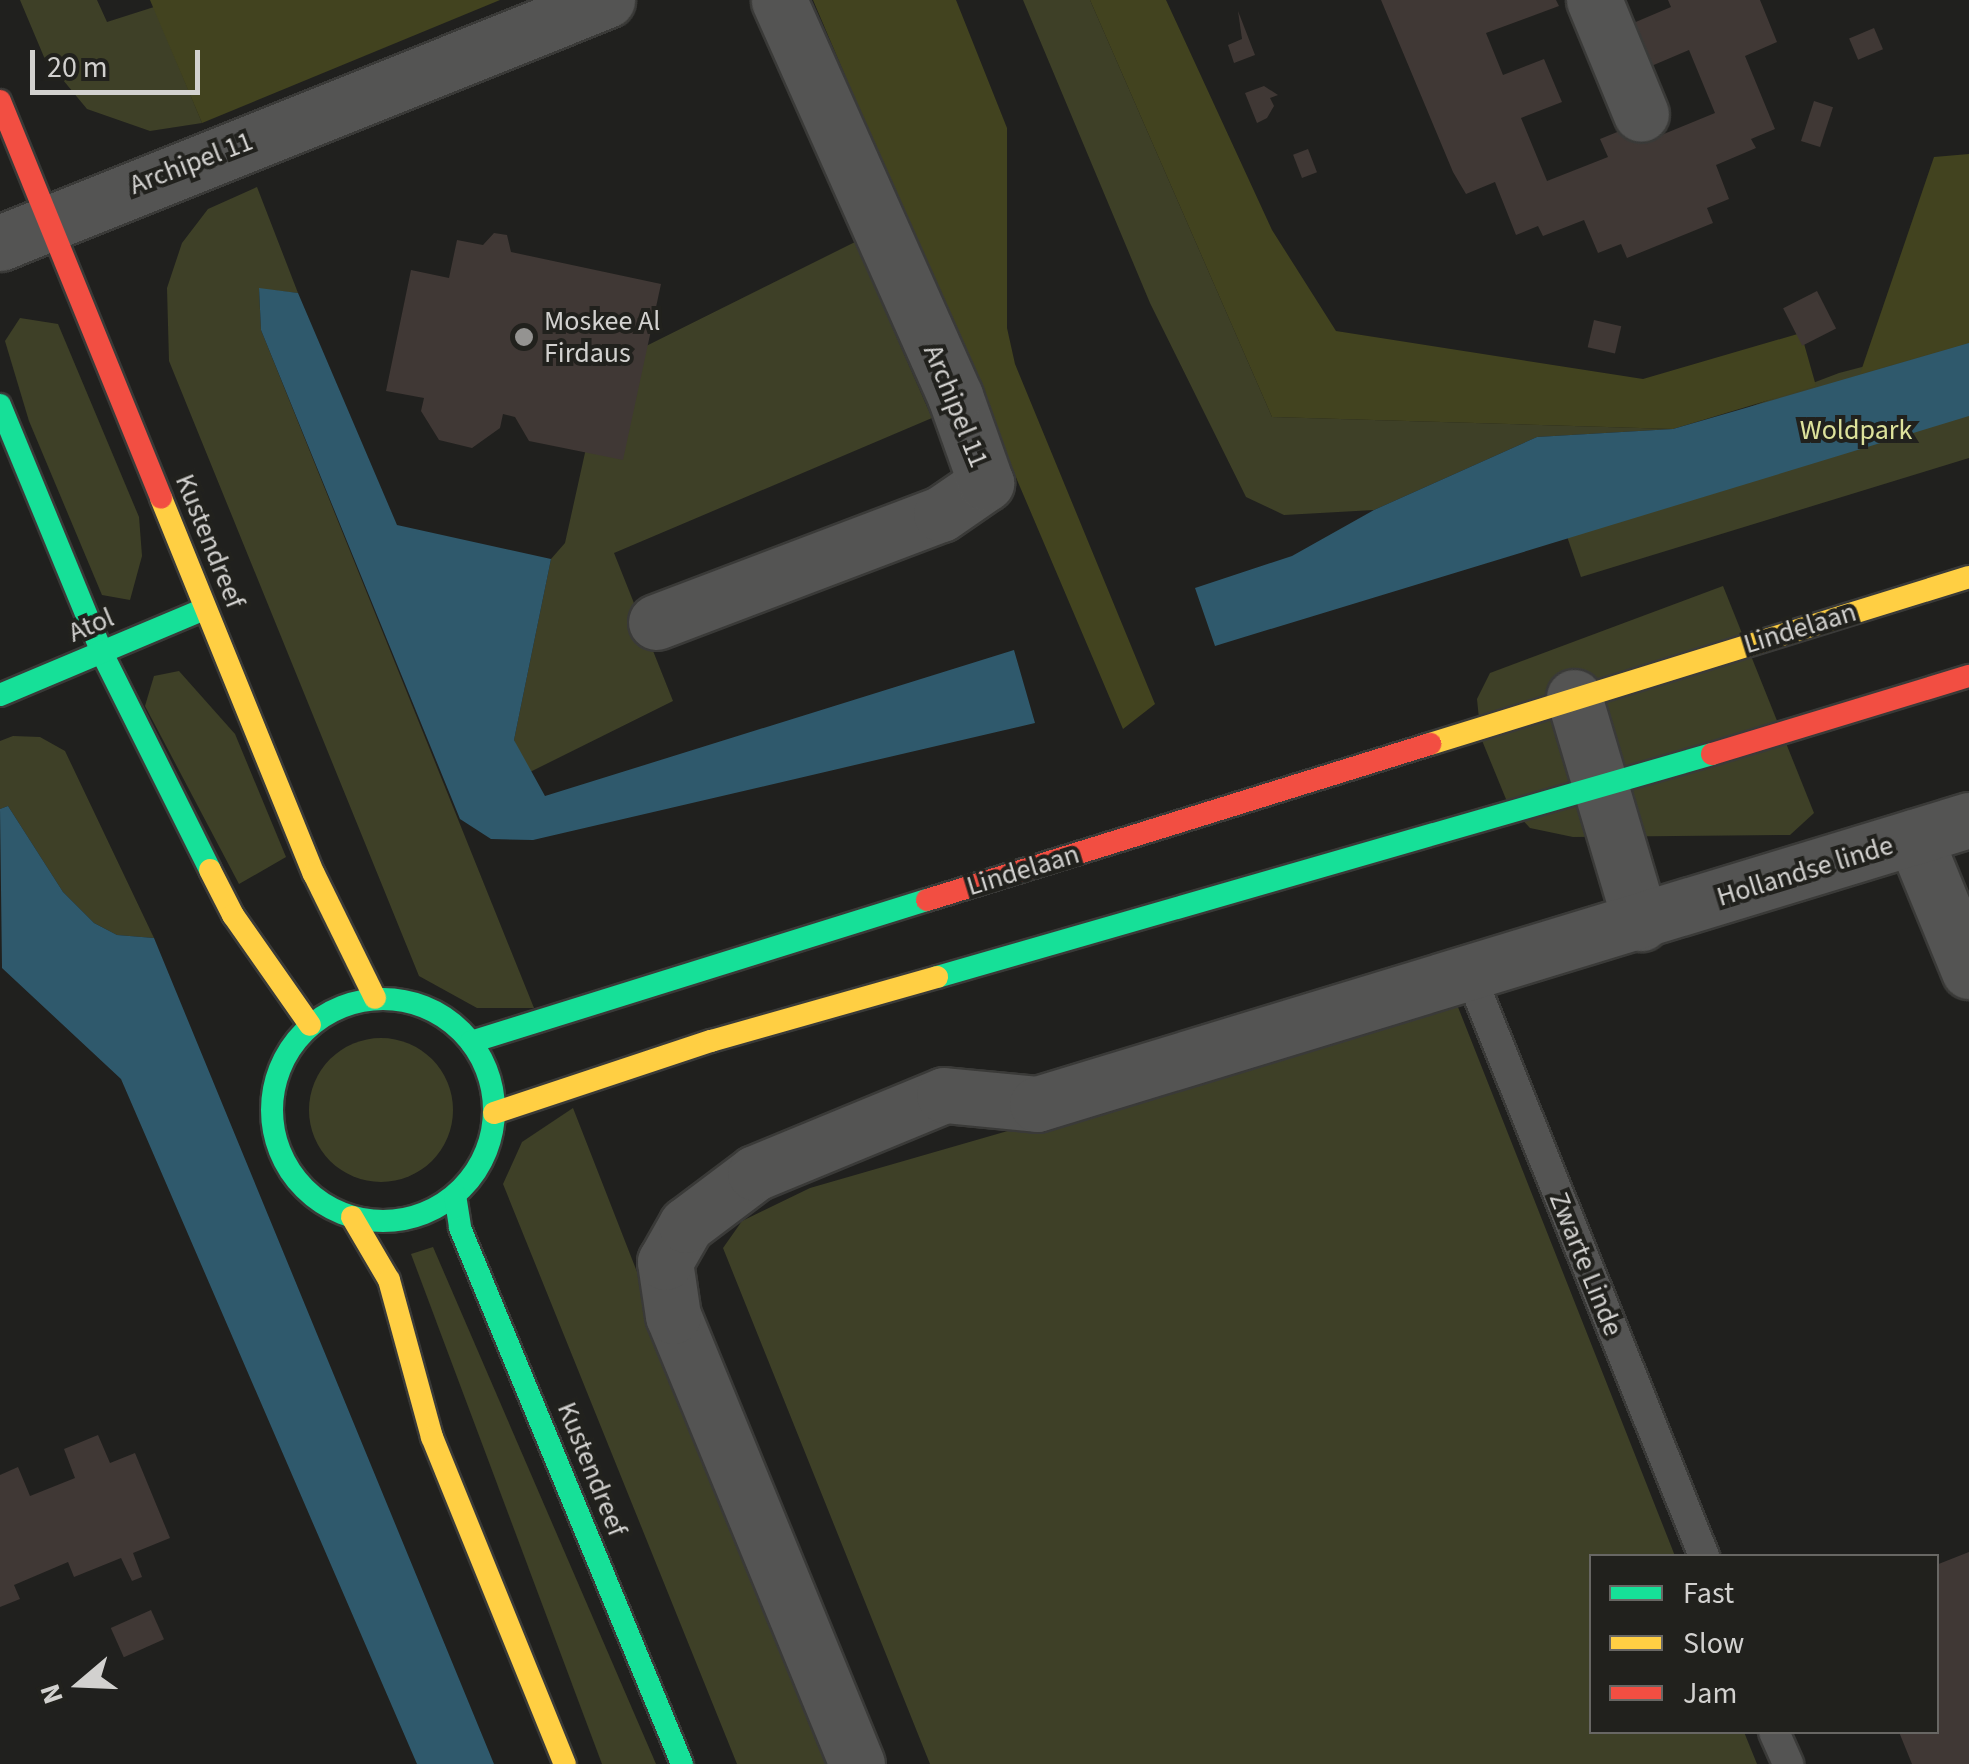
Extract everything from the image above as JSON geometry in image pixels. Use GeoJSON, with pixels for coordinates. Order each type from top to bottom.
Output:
{"type":"FeatureCollection","features":[{"type":"Feature","properties":{"kind":"main road","name":"Kustendreef"},"geometry":{"type":"LineString","coordinates":[[0,102],[314,874],[375,998]]}},
{"type":"Feature","properties":{"kind":"main road"},"geometry":{"type":"LineString","coordinates":[[0,405],[102,653],[234,915],[310,1025]]}},
{"type":"Feature","properties":{"kind":"main road","name":"Lindelaan"},"geometry":{"type":"LineString","coordinates":[[471,1042],[1969,577]]}},
{"type":"Feature","properties":{"kind":"main road","name":"Atol"},"geometry":{"type":"LineString","coordinates":[[0,695],[205,609]]}},
{"type":"Feature","properties":{"kind":"main road"},"geometry":{"type":"LineString","coordinates":[[494,1112],[711,1041],[1602,788],[1969,676]]}},
{"type":"Feature","properties":{"kind":"main road"},"geometry":{"type":"LineString","coordinates":[[375,998],[428,1008],[471,1042],[492,1086],[494,1112],[487,1148],[455,1195],[415,1216],[352,1217],[318,1200],[298,1181],[279,1149],[272,1116],[283,1059],[310,1025],[332,1010],[375,998]]}},
{"type":"Feature","properties":{"kind":"main road","name":"Kustendreef"},"geometry":{"type":"LineString","coordinates":[[455,1195],[460,1228],[682,1764]]}},
{"type":"Feature","properties":{"kind":"main road"},"geometry":{"type":"LineString","coordinates":[[352,1217],[389,1280],[432,1437],[564,1764]]}},
{"type":"Feature","properties":{"kind":"street","name":"Archipel 11"},"geometry":{"type":"LineString","coordinates":[[0,243],[48,220],[606,0]]}},
{"type":"Feature","properties":{"kind":"street","name":"Archipel 11"},"geometry":{"type":"LineString","coordinates":[[656,622],[941,514],[986,483],[955,396],[779,0]]}},
{"type":"Feature","properties":{"kind":"street"},"geometry":{"type":"LineString","coordinates":[[1594,0],[1641,114]]}},
{"type":"Feature","properties":{"kind":"street"},"geometry":{"type":"LineString","coordinates":[[1574,697],[1641,922]]}},
{"type":"Feature","properties":{"kind":"street","name":"Hollandse linde"},"geometry":{"type":"LineString","coordinates":[[858,1764],[673,1316],[665,1262],[686,1225],[754,1173],[944,1095],[1037,1104],[1969,820]]}},
{"type":"Feature","properties":{"kind":"street"},"geometry":{"type":"LineString","coordinates":[[1914,837],[1969,971]]}},
{"type":"Feature","properties":{"kind":"lane","name":"Zwarte Linde"},"geometry":{"type":"LineString","coordinates":[[1469,972],[1703,1554]]}},
{"type":"Feature","properties":{"kind":"lane"},"geometry":{"type":"LineString","coordinates":[[1775,1734],[1788,1764]]}},
{"type":"Feature","properties":{"kind":"green space"},"geometry":{"type":"Polygon","coordinates":[[[20,0],[97,0],[107,22],[154,7],[202,123],[150,131],[87,109],[44,57],[20,0]]]}},
{"type":"Feature","properties":{"kind":"green space"},"geometry":{"type":"Polygon","coordinates":[[[1023,0],[1090,0],[1272,417],[1673,429],[1537,437],[1374,510],[1284,515],[1246,497],[1150,303],[1023,0]]]}},
{"type":"Feature","properties":{"kind":"green space"},"geometry":{"type":"Polygon","coordinates":[[[257,187],[298,293],[259,289],[261,330],[534,1008],[477,1008],[419,976],[169,361],[167,288],[182,243],[208,209],[257,187]]]}},
{"type":"Feature","properties":{"kind":"green space"},"geometry":{"type":"Polygon","coordinates":[[[855,242],[932,418],[614,553],[673,701],[528,773],[514,740],[551,559],[565,543],[604,367],[855,242]]]}},
{"type":"Feature","properties":{"kind":"green space"},"geometry":{"type":"Polygon","coordinates":[[[20,318],[58,324],[139,517],[142,556],[130,600],[102,595],[29,421],[5,341],[20,318]]]}},
{"type":"Feature","properties":{"kind":"green space","name":"Woldpark"},"geometry":{"type":"Polygon","coordinates":[[[1969,339],[1969,458],[1581,577],[1549,484],[1839,373],[1969,339]]]}},
{"type":"Feature","properties":{"kind":"green space"},"geometry":{"type":"Polygon","coordinates":[[[1723,586],[1814,813],[1790,835],[1573,837],[1530,828],[1508,804],[1481,738],[1477,699],[1490,673],[1723,586]]]}},
{"type":"Feature","properties":{"kind":"green space"},"geometry":{"type":"Polygon","coordinates":[[[179,671],[235,734],[286,857],[239,884],[145,706],[154,676],[179,671]]]}},
{"type":"Feature","properties":{"kind":"green space"},"geometry":{"type":"Polygon","coordinates":[[[13,736],[40,737],[65,751],[154,938],[117,935],[94,923],[63,892],[8,806],[0,809],[0,741],[13,736]]]}},
{"type":"Feature","properties":{"kind":"green space"},"geometry":{"type":"Polygon","coordinates":[[[1456,1002],[1674,1554],[1589,1554],[1589,1734],[1745,1734],[1757,1764],[930,1764],[723,1248],[742,1221],[810,1188],[1456,1002]]]}},
{"type":"Feature","properties":{"kind":"green space"},"geometry":{"type":"Polygon","coordinates":[[[381,1038],[409,1043],[432,1059],[448,1082],[453,1110],[448,1138],[432,1161],[409,1177],[381,1182],[353,1177],[330,1161],[314,1138],[309,1110],[314,1082],[330,1059],[353,1043],[381,1038]]]}},
{"type":"Feature","properties":{"kind":"green space"},"geometry":{"type":"Polygon","coordinates":[[[573,1108],[831,1764],[737,1764],[503,1184],[522,1142],[573,1108]]]}},
{"type":"Feature","properties":{"kind":"green space"},"geometry":{"type":"Polygon","coordinates":[[[433,1247],[656,1764],[602,1764],[411,1254],[433,1247]]]}},
{"type":"Feature","properties":{"kind":"shaded area"},"geometry":{"type":"Polygon","coordinates":[[[150,0],[500,0],[202,123],[150,0]]]}},
{"type":"Feature","properties":{"kind":"shaded area"},"geometry":{"type":"Polygon","coordinates":[[[813,0],[956,0],[1007,128],[1007,328],[1015,364],[1155,704],[1123,729],[813,0]]]}},
{"type":"Feature","properties":{"kind":"shaded area"},"geometry":{"type":"Polygon","coordinates":[[[1090,0],[1166,0],[1272,230],[1336,331],[1643,379],[1801,333],[1816,386],[1673,429],[1272,417],[1090,0]]]}},
{"type":"Feature","properties":{"kind":"shaded area"},"geometry":{"type":"Polygon","coordinates":[[[1969,154],[1969,343],[1860,374],[1934,157],[1969,154]]]}},
{"type":"Feature","properties":{"kind":"water"},"geometry":{"type":"Polygon","coordinates":[[[259,288],[298,293],[397,525],[551,559],[514,740],[545,796],[1014,650],[1035,723],[533,840],[491,839],[460,819],[261,330],[259,288]]]}},
{"type":"Feature","properties":{"kind":"water"},"geometry":{"type":"Polygon","coordinates":[[[1969,343],[1969,416],[1215,646],[1195,588],[1292,556],[1374,510],[1537,437],[1673,429],[1969,343]]]}},
{"type":"Feature","properties":{"kind":"water"},"geometry":{"type":"Polygon","coordinates":[[[8,806],[63,892],[94,923],[117,935],[154,938],[494,1764],[417,1764],[121,1079],[2,968],[0,809],[8,806]]]}},
{"type":"Feature","properties":{"kind":"building"},"geometry":{"type":"Polygon","coordinates":[[[1381,0],[1556,0],[1559,6],[1486,33],[1503,75],[1544,59],[1562,102],[1521,118],[1547,181],[1608,157],[1600,139],[1647,120],[1654,138],[1715,113],[1689,50],[1649,67],[1631,24],[1671,7],[1668,0],[1760,0],[1777,42],[1745,56],[1775,129],[1751,139],[1756,148],[1716,165],[1729,199],[1707,208],[1713,223],[1627,258],[1621,244],[1598,253],[1584,220],[1543,236],[1538,226],[1516,235],[1495,182],[1466,194],[1453,172],[1381,0]]]}},
{"type":"Feature","properties":{"kind":"building"},"geometry":{"type":"Polygon","coordinates":[[[1238,11],[1255,55],[1234,63],[1228,45],[1242,39],[1238,11]]]}},
{"type":"Feature","properties":{"kind":"building"},"geometry":{"type":"Polygon","coordinates":[[[1874,28],[1883,49],[1858,60],[1849,39],[1874,28]]]}},
{"type":"Feature","properties":{"kind":"building"},"geometry":{"type":"Polygon","coordinates":[[[1264,86],[1278,95],[1270,98],[1274,106],[1267,118],[1257,123],[1245,93],[1264,86]]]}},
{"type":"Feature","properties":{"kind":"building"},"geometry":{"type":"Polygon","coordinates":[[[1814,101],[1833,107],[1820,147],[1801,141],[1814,101]]]}},
{"type":"Feature","properties":{"kind":"building"},"geometry":{"type":"Polygon","coordinates":[[[1308,149],[1317,172],[1302,178],[1293,155],[1308,149]]]}},
{"type":"Feature","properties":{"kind":"building","name":"Moskee Al Firdaus"},"geometry":{"type":"Polygon","coordinates":[[[494,233],[507,235],[511,252],[661,284],[623,460],[529,441],[515,417],[503,414],[500,428],[472,448],[439,440],[421,411],[424,398],[386,391],[411,270],[449,278],[457,240],[483,245],[494,233]]]}},
{"type":"Feature","properties":{"kind":"building"},"geometry":{"type":"Polygon","coordinates":[[[1817,291],[1836,328],[1802,346],[1783,308],[1817,291]]]}},
{"type":"Feature","properties":{"kind":"building"},"geometry":{"type":"Polygon","coordinates":[[[1594,320],[1621,326],[1615,354],[1588,347],[1594,320]]]}},
{"type":"Feature","properties":{"kind":"building"},"geometry":{"type":"Polygon","coordinates":[[[98,1435],[110,1463],[135,1453],[170,1538],[133,1553],[142,1577],[132,1581],[121,1558],[74,1577],[68,1562],[14,1585],[20,1599],[0,1607],[0,1475],[18,1467],[30,1496],[75,1478],[64,1449],[98,1435]]]}},
{"type":"Feature","properties":{"kind":"building"},"geometry":{"type":"Polygon","coordinates":[[[1969,1552],[1969,1764],[1912,1764],[1900,1734],[1939,1734],[1939,1564],[1969,1552]]]}},
{"type":"Feature","properties":{"kind":"building"},"geometry":{"type":"Polygon","coordinates":[[[151,1610],[164,1639],[124,1657],[111,1628],[151,1610]]]}},
{"type":"Feature","properties":{"kind":"traffic: fast"},"geometry":{"type":"LineString","coordinates":[[0,405],[102,653],[210,870]]}},
{"type":"Feature","properties":{"kind":"traffic: fast"},"geometry":{"type":"LineString","coordinates":[[0,695],[205,609]]}},
{"type":"Feature","properties":{"kind":"traffic: fast"},"geometry":{"type":"LineString","coordinates":[[937,977],[1712,754]]}},
{"type":"Feature","properties":{"kind":"traffic: fast"},"geometry":{"type":"LineString","coordinates":[[471,1042],[927,900]]}},
{"type":"Feature","properties":{"kind":"traffic: fast"},"geometry":{"type":"LineString","coordinates":[[383,999],[425,1008],[461,1032],[485,1068],[494,1110],[485,1152],[461,1188],[425,1212],[383,1221],[341,1212],[305,1188],[281,1152],[272,1110],[281,1068],[305,1032],[341,1008],[383,999]]}},
{"type":"Feature","properties":{"kind":"traffic: fast"},"geometry":{"type":"LineString","coordinates":[[455,1195],[460,1228],[682,1764]]}},
{"type":"Feature","properties":{"kind":"traffic: slow"},"geometry":{"type":"LineString","coordinates":[[161,498],[314,874],[375,998]]}},
{"type":"Feature","properties":{"kind":"traffic: slow"},"geometry":{"type":"LineString","coordinates":[[1430,744],[1969,577]]}},
{"type":"Feature","properties":{"kind":"traffic: slow"},"geometry":{"type":"LineString","coordinates":[[210,870],[233,915],[310,1025]]}},
{"type":"Feature","properties":{"kind":"traffic: slow"},"geometry":{"type":"LineString","coordinates":[[494,1113],[711,1041],[937,977]]}},
{"type":"Feature","properties":{"kind":"traffic: slow"},"geometry":{"type":"LineString","coordinates":[[352,1217],[389,1280],[432,1437],[565,1764]]}},
{"type":"Feature","properties":{"kind":"traffic: jam"},"geometry":{"type":"LineString","coordinates":[[0,101],[161,498]]}},
{"type":"Feature","properties":{"kind":"traffic: jam"},"geometry":{"type":"LineString","coordinates":[[1712,754],[1969,676]]}},
{"type":"Feature","properties":{"kind":"traffic: jam"},"geometry":{"type":"LineString","coordinates":[[927,900],[1430,744]]}},
{"type":"Feature","properties":{"kind":"place","name":"Moskee Al Firdaus"},"geometry":{"type":"Point","coordinates":[524,337]}}]}
